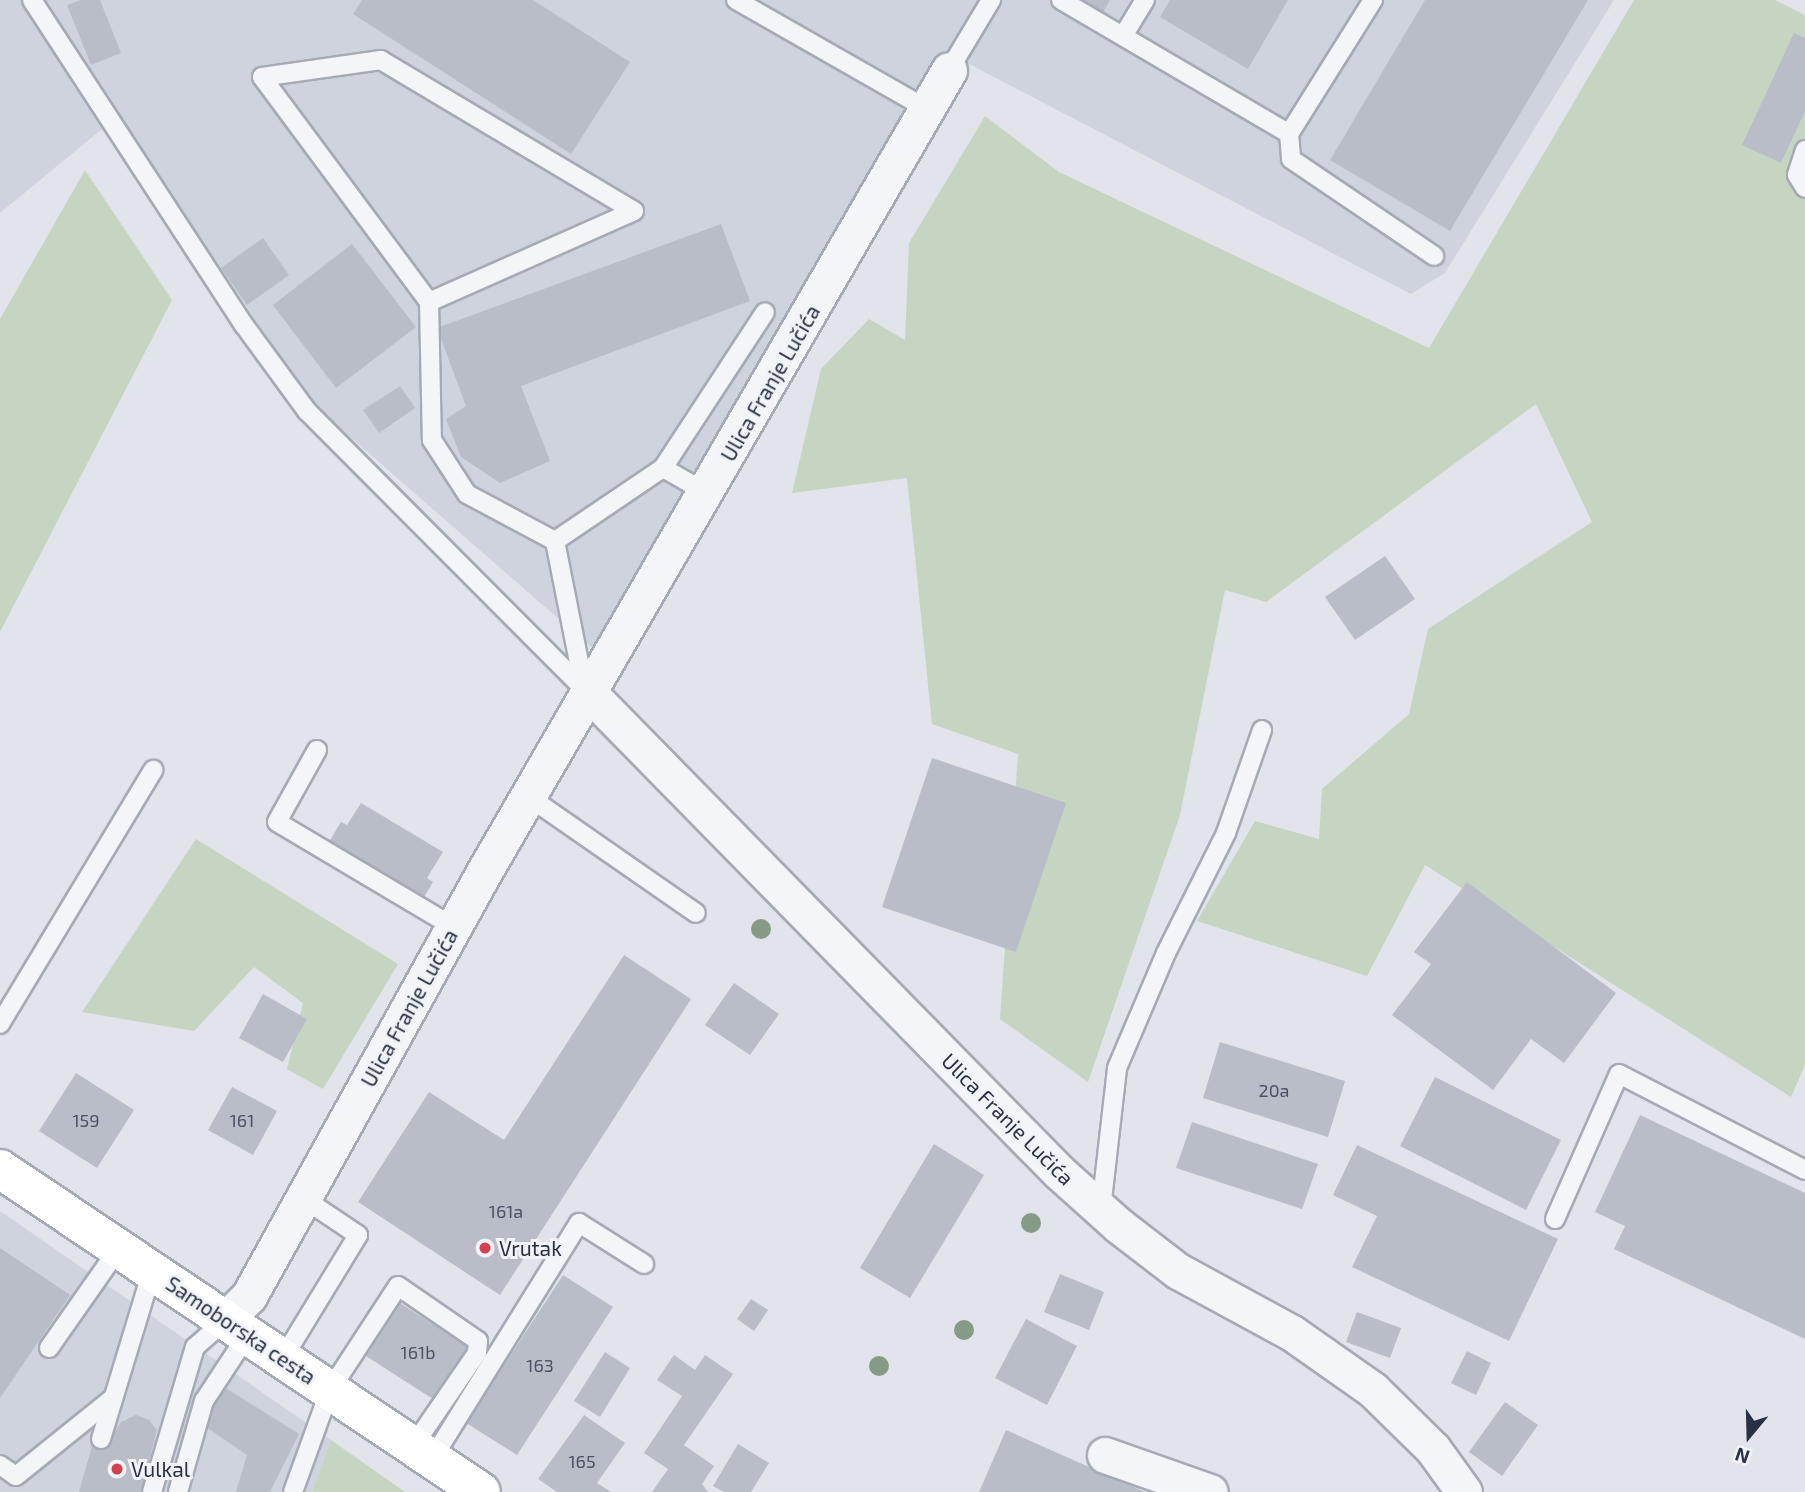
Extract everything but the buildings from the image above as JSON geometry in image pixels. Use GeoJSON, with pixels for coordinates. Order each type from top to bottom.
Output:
{"type":"FeatureCollection","features":[{"type":"Feature","properties":{"kind":"main road","name":"Samoborska cesta"},"geometry":{"type":"LineString","coordinates":[[0,1169],[481,1492]]}},
{"type":"Feature","properties":{"kind":"street","name":"Ulica Franje Lučića"},"geometry":{"type":"LineString","coordinates":[[237,1327],[248,1296],[587,692],[707,492],[949,70]]}},
{"type":"Feature","properties":{"kind":"street","name":"Ulica Franje Lučića"},"geometry":{"type":"LineString","coordinates":[[587,692],[1101,1209],[1178,1271],[1292,1333],[1373,1390],[1433,1449],[1464,1492]]}},
{"type":"Feature","properties":{"kind":"street"},"geometry":{"type":"LineString","coordinates":[[1105,1455],[1210,1492]]}},
{"type":"Feature","properties":{"kind":"lane"},"geometry":{"type":"LineString","coordinates":[[32,0],[244,325],[307,411],[587,692]]}},
{"type":"Feature","properties":{"kind":"lane"},"geometry":{"type":"LineString","coordinates":[[736,0],[927,109]]}},
{"type":"Feature","properties":{"kind":"lane"},"geometry":{"type":"LineString","coordinates":[[949,70],[991,0]]}},
{"type":"Feature","properties":{"kind":"lane"},"geometry":{"type":"LineString","coordinates":[[1061,0],[1289,134]]}},
{"type":"Feature","properties":{"kind":"lane"},"geometry":{"type":"LineString","coordinates":[[1123,36],[1145,0]]}},
{"type":"Feature","properties":{"kind":"lane"},"geometry":{"type":"LineString","coordinates":[[1373,0],[1289,134],[1291,159],[1300,168],[1434,256]]}},
{"type":"Feature","properties":{"kind":"lane"},"geometry":{"type":"LineString","coordinates":[[429,302],[634,211],[382,60],[262,76],[429,302],[432,440],[467,494],[555,541],[587,692]]}},
{"type":"Feature","properties":{"kind":"lane"},"geometry":{"type":"LineString","coordinates":[[1805,150],[1797,175],[1805,188]]}},
{"type":"Feature","properties":{"kind":"lane"},"geometry":{"type":"LineString","coordinates":[[555,541],[663,468],[765,312]]}},
{"type":"Feature","properties":{"kind":"lane"},"geometry":{"type":"LineString","coordinates":[[663,468],[707,492]]}},
{"type":"Feature","properties":{"kind":"lane"},"geometry":{"type":"LineString","coordinates":[[1101,1209],[1117,1068],[1166,953],[1226,833],[1262,730]]}},
{"type":"Feature","properties":{"kind":"lane"},"geometry":{"type":"LineString","coordinates":[[317,750],[276,822],[454,927]]}},
{"type":"Feature","properties":{"kind":"lane"},"geometry":{"type":"LineString","coordinates":[[0,1024],[153,770]]}},
{"type":"Feature","properties":{"kind":"lane"},"geometry":{"type":"LineString","coordinates":[[529,797],[696,913]]}},
{"type":"Feature","properties":{"kind":"lane"},"geometry":{"type":"LineString","coordinates":[[1555,1219],[1619,1074],[1805,1170]]}},
{"type":"Feature","properties":{"kind":"lane"},"geometry":{"type":"LineString","coordinates":[[283,1358],[358,1235],[303,1198]]}},
{"type":"Feature","properties":{"kind":"lane"},"geometry":{"type":"LineString","coordinates":[[422,1452],[579,1223],[644,1264]]}},
{"type":"Feature","properties":{"kind":"lane"},"geometry":{"type":"LineString","coordinates":[[49,1348],[119,1248]]}},
{"type":"Feature","properties":{"kind":"lane"},"geometry":{"type":"LineString","coordinates":[[101,1439],[152,1271]]}},
{"type":"Feature","properties":{"kind":"lane"},"geometry":{"type":"LineString","coordinates":[[293,1492],[330,1390],[398,1286],[478,1342],[477,1353],[422,1452]]}},
{"type":"Feature","properties":{"kind":"lane"},"geometry":{"type":"LineString","coordinates":[[152,1492],[195,1347],[237,1327]]}},
{"type":"Feature","properties":{"kind":"lane"},"geometry":{"type":"LineString","coordinates":[[178,1492],[204,1401],[237,1327]]}},
{"type":"Feature","properties":{"kind":"lane"},"geometry":{"type":"LineString","coordinates":[[0,1465],[14,1484],[113,1398]]}},
{"type":"Feature","properties":{"kind":"shaded area"},"geometry":{"type":"Polygon","coordinates":[[[0,0],[1614,0],[1445,273],[1411,294],[946,52],[592,648],[309,401],[119,115],[0,213],[0,0]]]}},
{"type":"Feature","properties":{"kind":"shaded area"},"geometry":{"type":"Polygon","coordinates":[[[0,1211],[331,1440],[312,1492],[0,1492],[0,1211]]]}},
{"type":"Feature","properties":{"kind":"green space"},"geometry":{"type":"Polygon","coordinates":[[[1634,0],[1775,0],[1805,15],[1805,1065],[1791,1097],[1425,865],[1367,976],[1197,921],[1255,821],[1319,839],[1322,789],[1409,714],[1428,629],[1592,522],[1536,404],[1266,602],[1225,590],[1180,815],[1088,1082],[1000,1019],[1018,754],[932,724],[907,478],[792,493],[821,369],[869,319],[905,340],[909,243],[985,116],[1059,172],[1429,348],[1634,0]]]}},
{"type":"Feature","properties":{"kind":"green space"},"geometry":{"type":"Polygon","coordinates":[[[85,170],[172,300],[0,632],[0,319],[85,170]]]}},
{"type":"Feature","properties":{"kind":"green space"},"geometry":{"type":"Polygon","coordinates":[[[196,839],[398,964],[323,1089],[287,1069],[303,1003],[254,967],[194,1031],[82,1012],[196,839]]]}},
{"type":"Feature","properties":{"kind":"green space"},"geometry":{"type":"Polygon","coordinates":[[[331,1440],[405,1492],[312,1492],[331,1440]]]}},
{"type":"Feature","properties":{"kind":"place","name":"Vrutak"},"geometry":{"type":"Point","coordinates":[485,1248]}},
{"type":"Feature","properties":{"kind":"place","name":"Vulkal"},"geometry":{"type":"Point","coordinates":[117,1469]}}]}
